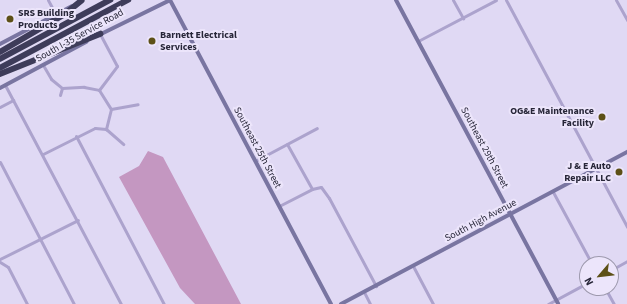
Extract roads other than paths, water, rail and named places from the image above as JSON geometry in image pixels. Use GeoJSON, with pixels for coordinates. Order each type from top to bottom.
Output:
{"type":"FeatureCollection","features":[{"type":"Feature","properties":{"kind":"highway"},"geometry":{"type":"LineString","coordinates":[[0,52],[65,14],[82,0]]}},
{"type":"Feature","properties":{"kind":"highway"},"geometry":{"type":"LineString","coordinates":[[0,59],[110,0]]}},
{"type":"Feature","properties":{"kind":"highway"},"geometry":{"type":"LineString","coordinates":[[0,68],[128,0]]}},
{"type":"Feature","properties":{"kind":"highway"},"geometry":{"type":"LineString","coordinates":[[0,74],[100,34]]}},
{"type":"Feature","properties":{"kind":"street"},"geometry":{"type":"LineString","coordinates":[[48,0],[56,15]]}},
{"type":"Feature","properties":{"kind":"street"},"geometry":{"type":"LineString","coordinates":[[0,44],[82,0]]}},
{"type":"Feature","properties":{"kind":"street","name":"South I-35 Service Road"},"geometry":{"type":"LineString","coordinates":[[0,88],[100,34],[170,0]]}},
{"type":"Feature","properties":{"kind":"street","name":"Southeast 25th Street"},"geometry":{"type":"LineString","coordinates":[[170,0],[331,304]]}},
{"type":"Feature","properties":{"kind":"street","name":"Southeast 29th Street"},"geometry":{"type":"LineString","coordinates":[[396,0],[557,302]]}},
{"type":"Feature","properties":{"kind":"street"},"geometry":{"type":"LineString","coordinates":[[453,0],[463,18]]}},
{"type":"Feature","properties":{"kind":"street"},"geometry":{"type":"LineString","coordinates":[[418,42],[496,0]]}},
{"type":"Feature","properties":{"kind":"street"},"geometry":{"type":"LineString","coordinates":[[506,0],[627,227]]}},
{"type":"Feature","properties":{"kind":"street"},"geometry":{"type":"LineString","coordinates":[[616,0],[627,20]]}},
{"type":"Feature","properties":{"kind":"street"},"geometry":{"type":"LineString","coordinates":[[99,90],[117,66],[100,34]]}},
{"type":"Feature","properties":{"kind":"street"},"geometry":{"type":"LineString","coordinates":[[43,65],[50,79],[62,88],[84,87],[99,90],[111,109],[106,130]]}},
{"type":"Feature","properties":{"kind":"street"},"geometry":{"type":"LineString","coordinates":[[5,85],[78,220],[121,304]]}},
{"type":"Feature","properties":{"kind":"street"},"geometry":{"type":"LineString","coordinates":[[60,95],[62,88]]}},
{"type":"Feature","properties":{"kind":"street"},"geometry":{"type":"LineString","coordinates":[[0,107],[13,100]]}},
{"type":"Feature","properties":{"kind":"street"},"geometry":{"type":"LineString","coordinates":[[111,109],[138,104]]}},
{"type":"Feature","properties":{"kind":"street"},"geometry":{"type":"LineString","coordinates":[[255,161],[317,128]]}},
{"type":"Feature","properties":{"kind":"street"},"geometry":{"type":"LineString","coordinates":[[43,154],[88,130],[106,130],[123,144]]}},
{"type":"Feature","properties":{"kind":"street"},"geometry":{"type":"LineString","coordinates":[[76,136],[164,304]]}},
{"type":"Feature","properties":{"kind":"street"},"geometry":{"type":"LineString","coordinates":[[287,144],[312,189]]}},
{"type":"Feature","properties":{"kind":"street","name":"South High Avenue"},"geometry":{"type":"LineString","coordinates":[[342,304],[627,152]]}},
{"type":"Feature","properties":{"kind":"street"},"geometry":{"type":"LineString","coordinates":[[0,162],[74,304]]}},
{"type":"Feature","properties":{"kind":"street"},"geometry":{"type":"LineString","coordinates":[[279,206],[312,189],[321,187],[330,198],[376,286]]}},
{"type":"Feature","properties":{"kind":"street"},"geometry":{"type":"LineString","coordinates":[[553,192],[588,256]]}},
{"type":"Feature","properties":{"kind":"street"},"geometry":{"type":"LineString","coordinates":[[8,267],[0,260],[78,220]]}},
{"type":"Feature","properties":{"kind":"street"},"geometry":{"type":"LineString","coordinates":[[10,255],[6,261],[8,267],[27,304]]}},
{"type":"Feature","properties":{"kind":"street"},"geometry":{"type":"LineString","coordinates":[[413,266],[433,304]]}},
{"type":"Feature","properties":{"kind":"street"},"geometry":{"type":"LineString","coordinates":[[548,304],[557,302],[579,288]]}},
{"type":"Feature","properties":{"kind":"street"},"geometry":{"type":"LineString","coordinates":[[364,292],[370,304]]}},
{"type":"Feature","properties":{"kind":"place","name":"SRS Building Products"},"geometry":{"type":"Point","coordinates":[10,19]}},
{"type":"Feature","properties":{"kind":"place","name":"Barnett Electrical Services"},"geometry":{"type":"Point","coordinates":[152,41]}},
{"type":"Feature","properties":{"kind":"place","name":"OG&E Maintenance Facility"},"geometry":{"type":"Point","coordinates":[602,117]}},
{"type":"Feature","properties":{"kind":"place","name":"J & E Auto Repair LLC"},"geometry":{"type":"Point","coordinates":[619,172]}}]}
